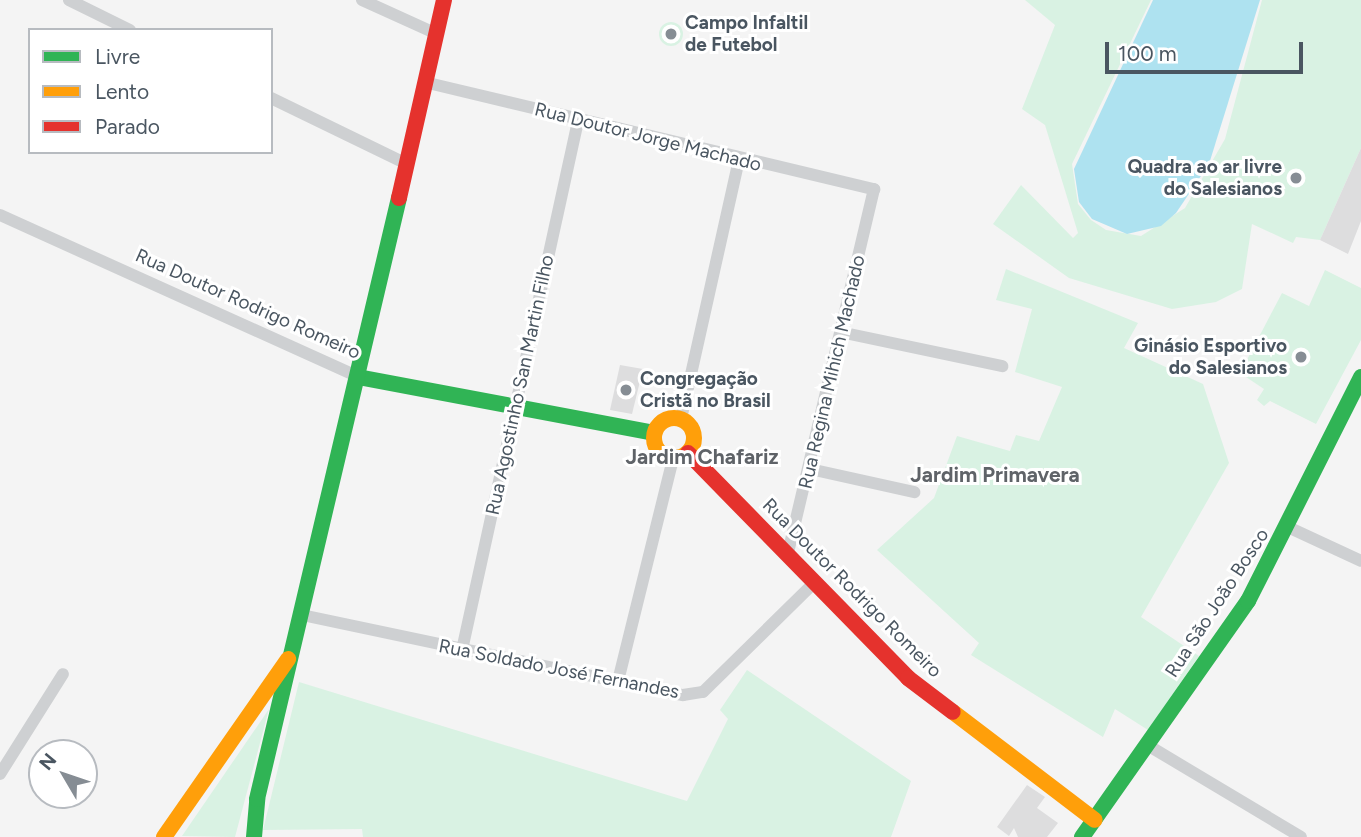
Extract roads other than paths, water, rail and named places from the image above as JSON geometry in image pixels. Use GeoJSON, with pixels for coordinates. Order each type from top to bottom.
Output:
{"type":"FeatureCollection","features":[{"type":"Feature","properties":{"kind":"street"},"geometry":{"type":"LineString","coordinates":[[69,0],[126,28]]}},
{"type":"Feature","properties":{"kind":"street"},"geometry":{"type":"LineString","coordinates":[[362,0],[437,34]]}},
{"type":"Feature","properties":{"kind":"street"},"geometry":{"type":"LineString","coordinates":[[254,837],[257,799],[283,710],[293,650],[444,0]]}},
{"type":"Feature","properties":{"kind":"street","name":"Rua Doutor Jorge Machado"},"geometry":{"type":"LineString","coordinates":[[424,82],[739,160],[874,189]]}},
{"type":"Feature","properties":{"kind":"street"},"geometry":{"type":"LineString","coordinates":[[273,99],[405,163]]}},
{"type":"Feature","properties":{"kind":"street","name":"Rua Agostinho San Martin Filho"},"geometry":{"type":"LineString","coordinates":[[462,650],[578,121]]}},
{"type":"Feature","properties":{"kind":"street"},"geometry":{"type":"LineString","coordinates":[[681,419],[739,160]]}},
{"type":"Feature","properties":{"kind":"street","name":"Rua Regina Mihich Machado"},"geometry":{"type":"LineString","coordinates":[[788,553],[874,189]]}},
{"type":"Feature","properties":{"kind":"street","name":"Rua Doutor Rodrigo Romeiro"},"geometry":{"type":"LineString","coordinates":[[0,215],[358,377],[654,433]]}},
{"type":"Feature","properties":{"kind":"street"},"geometry":{"type":"LineString","coordinates":[[841,332],[1002,366]]}},
{"type":"Feature","properties":{"kind":"street","name":"Rua São João Bosco"},"geometry":{"type":"LineString","coordinates":[[1082,837],[1149,746],[1290,528],[1361,377]]}},
{"type":"Feature","properties":{"kind":"street"},"geometry":{"type":"LineString","coordinates":[[673,459],[654,445],[654,433],[659,423],[681,419]]}},
{"type":"Feature","properties":{"kind":"street"},"geometry":{"type":"LineString","coordinates":[[673,459],[688,453],[694,434],[681,419]]}},
{"type":"Feature","properties":{"kind":"street","name":"Rua Doutor Rodrigo Romeiro"},"geometry":{"type":"LineString","coordinates":[[688,453],[908,678],[1095,820]]}},
{"type":"Feature","properties":{"kind":"street"},"geometry":{"type":"LineString","coordinates":[[618,681],[673,459]]}},
{"type":"Feature","properties":{"kind":"street"},"geometry":{"type":"LineString","coordinates":[[810,469],[914,492]]}},
{"type":"Feature","properties":{"kind":"street"},"geometry":{"type":"LineString","coordinates":[[1290,528],[1361,561]]}},
{"type":"Feature","properties":{"kind":"street","name":"Rua Soldado José Fernandes"},"geometry":{"type":"LineString","coordinates":[[302,615],[683,695],[703,692],[816,581]]}},
{"type":"Feature","properties":{"kind":"street"},"geometry":{"type":"LineString","coordinates":[[164,837],[293,650]]}},
{"type":"Feature","properties":{"kind":"street"},"geometry":{"type":"LineString","coordinates":[[0,774],[63,674]]}},
{"type":"Feature","properties":{"kind":"street"},"geometry":{"type":"LineString","coordinates":[[263,697],[283,710]]}},
{"type":"Feature","properties":{"kind":"street"},"geometry":{"type":"LineString","coordinates":[[1149,746],[1301,837]]}},
{"type":"Feature","properties":{"kind":"water"},"geometry":{"type":"Polygon","coordinates":[[[1153,0],[1260,0],[1209,164],[1176,213],[1161,226],[1127,234],[1092,219],[1079,202],[1074,169],[1153,0]]]}},
{"type":"Feature","properties":{"kind":"place","name":"Campo Infaltil de Futebol"},"geometry":{"type":"Point","coordinates":[671,34]}},
{"type":"Feature","properties":{"kind":"place","name":"Quadra ao ar livre do Salesianos"},"geometry":{"type":"Point","coordinates":[1296,178]}},
{"type":"Feature","properties":{"kind":"place","name":"Ginásio Esportivo do Salesianos"},"geometry":{"type":"Point","coordinates":[1301,357]}},
{"type":"Feature","properties":{"kind":"place","name":"Congregação Cristã no Brasil"},"geometry":{"type":"Point","coordinates":[626,390]}},
{"type":"Feature","properties":{"kind":"district","name":"Jardim Chafariz"},"geometry":{"type":"Point","coordinates":[702,457]}},
{"type":"Feature","properties":{"kind":"district","name":"Jardim Primavera"},"geometry":{"type":"Point","coordinates":[995,475]}}]}
